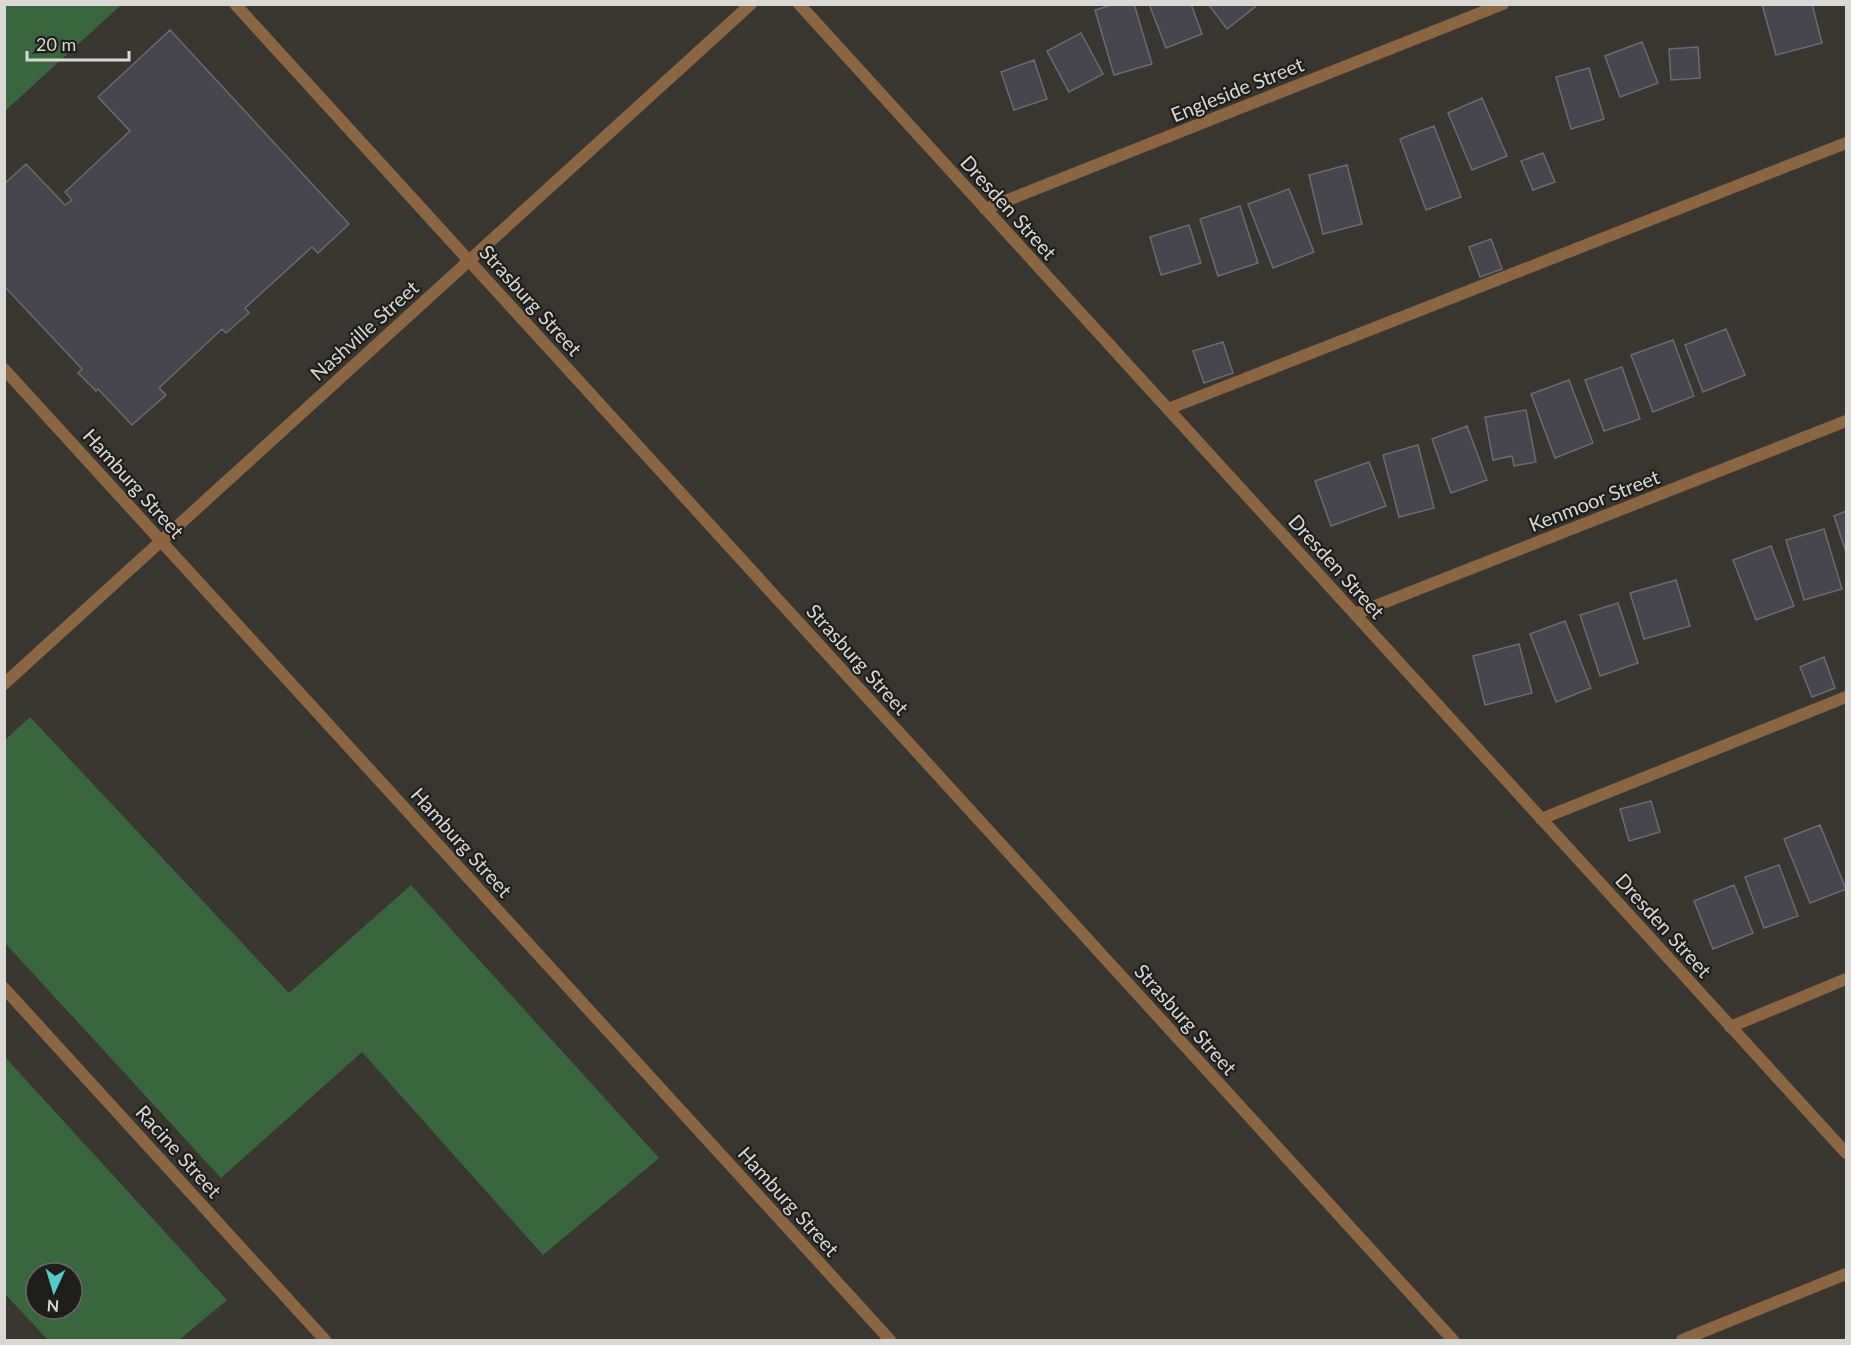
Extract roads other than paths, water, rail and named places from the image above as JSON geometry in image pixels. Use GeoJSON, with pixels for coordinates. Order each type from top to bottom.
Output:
{"type":"FeatureCollection","features":[{"type":"Feature","properties":{"kind":"street","name":"Strasburg Street"},"geometry":{"type":"LineString","coordinates":[[235,4],[1453,1341]]}},
{"type":"Feature","properties":{"kind":"street","name":"Nashville Street"},"geometry":{"type":"LineString","coordinates":[[4,684],[751,4]]}},
{"type":"Feature","properties":{"kind":"street","name":"Dresden Street"},"geometry":{"type":"LineString","coordinates":[[799,4],[1846,1154]]}},
{"type":"Feature","properties":{"kind":"street","name":"Engleside Street"},"geometry":{"type":"LineString","coordinates":[[985,209],[1503,4]]}},
{"type":"Feature","properties":{"kind":"street"},"geometry":{"type":"LineString","coordinates":[[1168,410],[1846,143]]}},
{"type":"Feature","properties":{"kind":"street","name":"Hamburg Street"},"geometry":{"type":"LineString","coordinates":[[4,369],[890,1341]]}},
{"type":"Feature","properties":{"kind":"street","name":"Kenmoor Street"},"geometry":{"type":"LineString","coordinates":[[1355,614],[1846,421]]}},
{"type":"Feature","properties":{"kind":"street"},"geometry":{"type":"LineString","coordinates":[[1541,819],[1846,697]]}},
{"type":"Feature","properties":{"kind":"street"},"geometry":{"type":"LineString","coordinates":[[1730,1026],[1846,980]]}},
{"type":"Feature","properties":{"kind":"street","name":"Racine Street"},"geometry":{"type":"LineString","coordinates":[[4,988],[326,1341]]}},
{"type":"Feature","properties":{"kind":"street"},"geometry":{"type":"LineString","coordinates":[[1682,1341],[1846,1274]]}}]}
